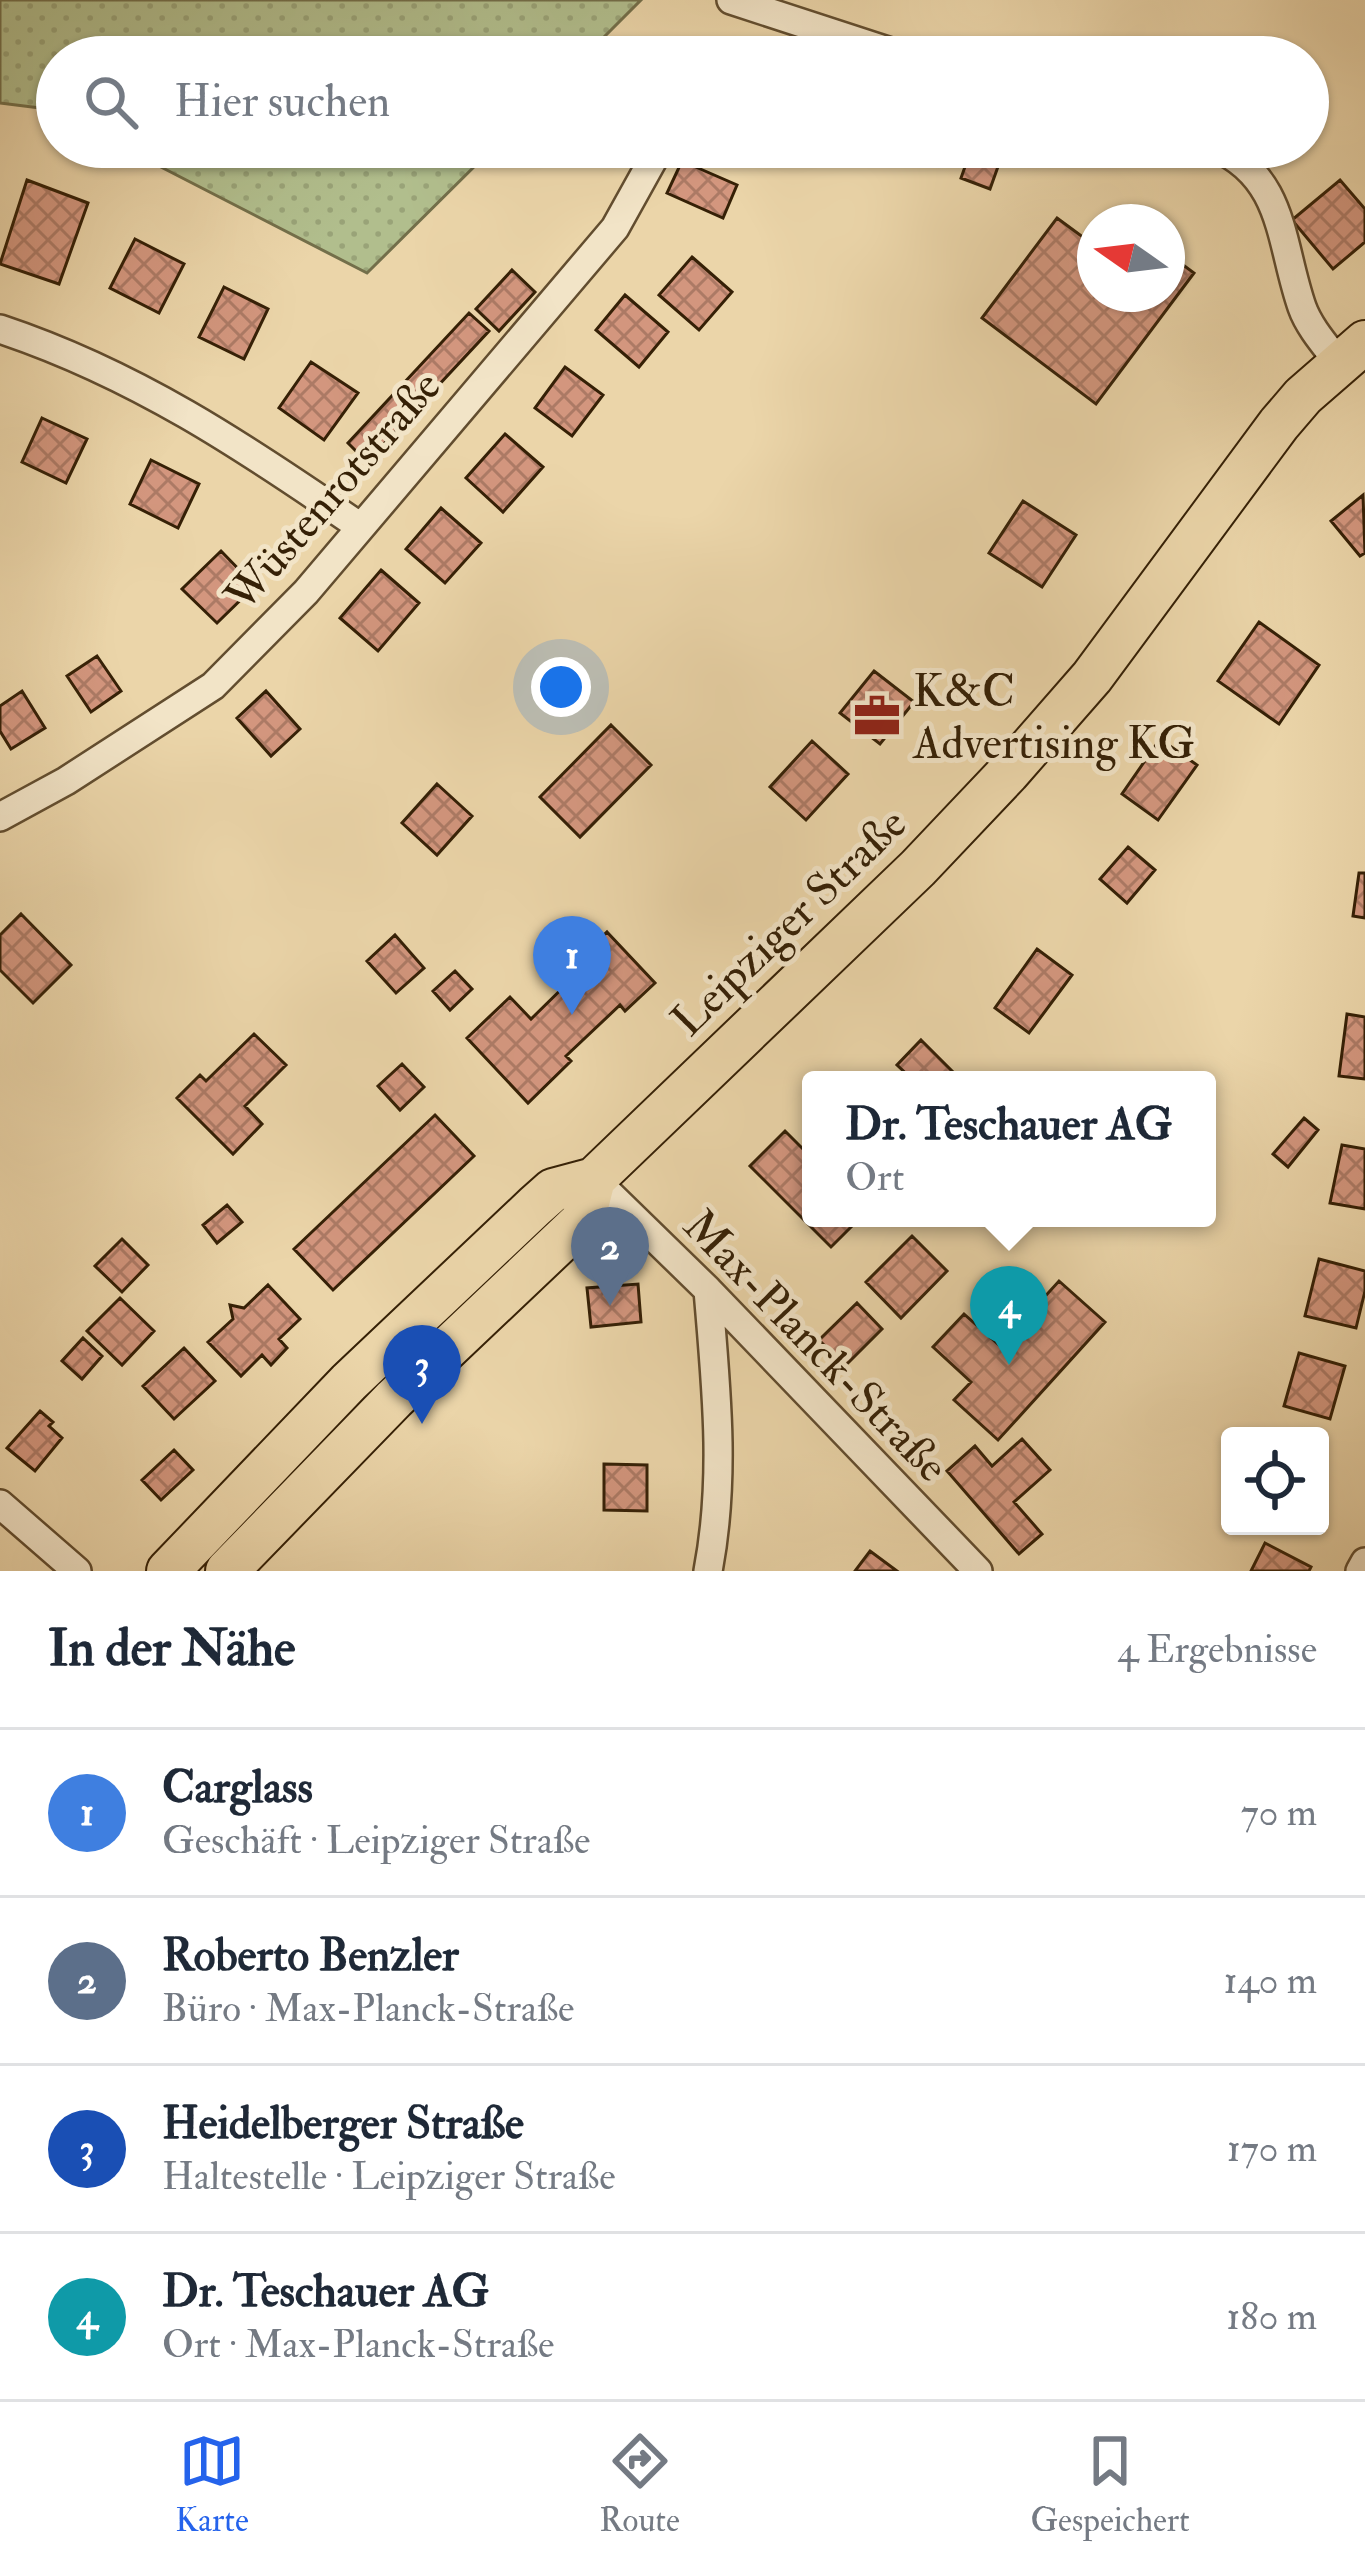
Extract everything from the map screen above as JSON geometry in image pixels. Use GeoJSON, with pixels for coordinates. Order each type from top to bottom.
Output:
{"type":"FeatureCollection","features":[{"type":"Feature","properties":{"kind":"main road","name":"Leipziger Straße"},"geometry":{"type":"LineString","coordinates":[[168,1571],[349,1382],[535,1206],[553,1190],[594,1179],[918,868],[1091,677],[1279,424],[1352,352]]}},
{"type":"Feature","properties":{"kind":"main road","name":"Leipziger Straße"},"geometry":{"type":"LineString","coordinates":[[227,1571],[394,1399],[584,1219],[594,1179]]}},
{"type":"Feature","properties":{"kind":"street"},"geometry":{"type":"LineString","coordinates":[[731,0],[842,36]]}},
{"type":"Feature","properties":{"kind":"street","name":"Wüstenrotstraße"},"geometry":{"type":"LineString","coordinates":[[0,818],[66,782],[212,686],[306,592],[615,228],[648,168]]}},
{"type":"Feature","properties":{"kind":"street"},"geometry":{"type":"LineString","coordinates":[[1251,168],[1262,179],[1282,231],[1304,312],[1352,352]]}},
{"type":"Feature","properties":{"kind":"street"},"geometry":{"type":"LineString","coordinates":[[0,329],[120,377],[216,429],[359,526]]}},
{"type":"Feature","properties":{"kind":"street","name":"Max-Planck-Straße"},"geometry":{"type":"LineString","coordinates":[[594,1179],[708,1290],[978,1571]]}},
{"type":"Feature","properties":{"kind":"street"},"geometry":{"type":"LineString","coordinates":[[708,1290],[721,1445],[718,1520],[708,1571]]}},
{"type":"Feature","properties":{"kind":"street"},"geometry":{"type":"LineString","coordinates":[[0,1504],[77,1571]]}},
{"type":"Feature","properties":{"kind":"street"},"geometry":{"type":"LineString","coordinates":[[1360,1571],[1365,1562]]}},
{"type":"Feature","properties":{"kind":"green space"},"geometry":{"type":"Polygon","coordinates":[[[0,0],[641,0],[605,36],[36,36],[36,108],[0,103],[0,0]]]}},
{"type":"Feature","properties":{"kind":"green space"},"geometry":{"type":"Polygon","coordinates":[[[163,168],[473,168],[367,273],[163,168]]]}},
{"type":"Feature","properties":{"kind":"building"},"geometry":{"type":"Polygon","coordinates":[[[679,168],[698,168],[737,185],[723,218],[667,193],[679,168]]]}},
{"type":"Feature","properties":{"kind":"building"},"geometry":{"type":"Polygon","coordinates":[[[965,168],[998,168],[990,189],[961,178],[965,168]]]}},
{"type":"Feature","properties":{"kind":"building"},"geometry":{"type":"Polygon","coordinates":[[[27,180],[88,203],[59,284],[0,264],[27,180]]]}},
{"type":"Feature","properties":{"kind":"building"},"geometry":{"type":"Polygon","coordinates":[[[1340,180],[1365,209],[1365,242],[1333,269],[1292,220],[1340,180]]]}},
{"type":"Feature","properties":{"kind":"building"},"geometry":{"type":"Polygon","coordinates":[[[1057,218],[1077,233],[1077,312],[1165,312],[1096,404],[982,318],[1057,218]]]}},
{"type":"Feature","properties":{"kind":"building"},"geometry":{"type":"Polygon","coordinates":[[[135,239],[184,264],[159,313],[110,288],[135,239]]]}},
{"type":"Feature","properties":{"kind":"building"},"geometry":{"type":"Polygon","coordinates":[[[692,257],[732,292],[699,330],[659,295],[692,257]]]}},
{"type":"Feature","properties":{"kind":"building"},"geometry":{"type":"Polygon","coordinates":[[[512,270],[535,292],[499,331],[476,309],[512,270]]]}},
{"type":"Feature","properties":{"kind":"building"},"geometry":{"type":"Polygon","coordinates":[[[224,287],[268,309],[244,359],[199,337],[224,287]]]}},
{"type":"Feature","properties":{"kind":"building"},"geometry":{"type":"Polygon","coordinates":[[[625,295],[668,332],[639,367],[596,330],[625,295]]]}},
{"type":"Feature","properties":{"kind":"building"},"geometry":{"type":"Polygon","coordinates":[[[469,313],[489,331],[367,462],[348,443],[469,313]]]}},
{"type":"Feature","properties":{"kind":"building"},"geometry":{"type":"Polygon","coordinates":[[[311,362],[358,393],[324,440],[279,408],[311,362]]]}},
{"type":"Feature","properties":{"kind":"building"},"geometry":{"type":"Polygon","coordinates":[[[565,367],[603,395],[572,436],[535,408],[565,367]]]}},
{"type":"Feature","properties":{"kind":"building"},"geometry":{"type":"Polygon","coordinates":[[[42,418],[87,439],[66,483],[22,462],[42,418]]]}},
{"type":"Feature","properties":{"kind":"building"},"geometry":{"type":"Polygon","coordinates":[[[505,434],[543,467],[503,512],[466,478],[505,434]]]}},
{"type":"Feature","properties":{"kind":"building"},"geometry":{"type":"Polygon","coordinates":[[[151,460],[199,484],[178,528],[130,504],[151,460]]]}},
{"type":"Feature","properties":{"kind":"building"},"geometry":{"type":"Polygon","coordinates":[[[1363,495],[1365,553],[1360,556],[1331,521],[1363,495]]]}},
{"type":"Feature","properties":{"kind":"building"},"geometry":{"type":"Polygon","coordinates":[[[1023,501],[1076,535],[1042,587],[989,553],[1023,501]]]}},
{"type":"Feature","properties":{"kind":"building"},"geometry":{"type":"Polygon","coordinates":[[[441,508],[481,543],[445,583],[406,549],[441,508]]]}},
{"type":"Feature","properties":{"kind":"building"},"geometry":{"type":"Polygon","coordinates":[[[221,551],[255,586],[217,623],[182,589],[221,551]]]}},
{"type":"Feature","properties":{"kind":"building"},"geometry":{"type":"Polygon","coordinates":[[[381,570],[419,603],[378,651],[340,618],[381,570]]]}},
{"type":"Feature","properties":{"kind":"building"},"geometry":{"type":"Polygon","coordinates":[[[1259,622],[1319,665],[1279,724],[1218,681],[1259,622]]]}},
{"type":"Feature","properties":{"kind":"building"},"geometry":{"type":"Polygon","coordinates":[[[97,656],[121,691],[91,712],[67,676],[97,656]]]}},
{"type":"Feature","properties":{"kind":"building"},"geometry":{"type":"Polygon","coordinates":[[[874,671],[914,702],[880,744],[840,713],[874,671]]]}},
{"type":"Feature","properties":{"kind":"building"},"geometry":{"type":"Polygon","coordinates":[[[22,691],[45,728],[11,749],[0,731],[0,706],[22,691]]]}},
{"type":"Feature","properties":{"kind":"building"},"geometry":{"type":"Polygon","coordinates":[[[266,691],[300,729],[271,756],[237,718],[266,691]]]}},
{"type":"Feature","properties":{"kind":"building"},"geometry":{"type":"Polygon","coordinates":[[[611,725],[651,765],[580,837],[540,797],[611,725]]]}},
{"type":"Feature","properties":{"kind":"building"},"geometry":{"type":"Polygon","coordinates":[[[1160,739],[1197,765],[1158,820],[1122,794],[1160,739]]]}},
{"type":"Feature","properties":{"kind":"building"},"geometry":{"type":"Polygon","coordinates":[[[812,741],[848,774],[806,820],[770,787],[812,741]]]}},
{"type":"Feature","properties":{"kind":"building"},"geometry":{"type":"Polygon","coordinates":[[[437,784],[472,816],[437,855],[402,823],[437,784]]]}},
{"type":"Feature","properties":{"kind":"building"},"geometry":{"type":"Polygon","coordinates":[[[1128,847],[1155,870],[1127,903],[1100,879],[1128,847]]]}},
{"type":"Feature","properties":{"kind":"building"},"geometry":{"type":"Polygon","coordinates":[[[1359,873],[1365,873],[1365,918],[1353,916],[1359,873]]]}},
{"type":"Feature","properties":{"kind":"building"},"geometry":{"type":"Polygon","coordinates":[[[21,914],[71,965],[33,1003],[0,970],[0,935],[21,914]]]}},
{"type":"Feature","properties":{"kind":"building"},"geometry":{"type":"Polygon","coordinates":[[[607,932],[655,983],[625,1011],[620,1005],[566,1056],[571,1061],[528,1103],[467,1038],[510,997],[531,1019],[584,967],[578,960],[607,932]]]}},
{"type":"Feature","properties":{"kind":"building"},"geometry":{"type":"Polygon","coordinates":[[[395,935],[424,968],[396,993],[367,961],[395,935]]]}},
{"type":"Feature","properties":{"kind":"building"},"geometry":{"type":"Polygon","coordinates":[[[1037,949],[1072,975],[1029,1033],[995,1008],[1037,949]]]}},
{"type":"Feature","properties":{"kind":"building"},"geometry":{"type":"Polygon","coordinates":[[[455,971],[472,989],[450,1010],[433,991],[455,971]]]}},
{"type":"Feature","properties":{"kind":"building"},"geometry":{"type":"Polygon","coordinates":[[[1347,1014],[1365,1017],[1365,1079],[1339,1076],[1347,1014]]]}},
{"type":"Feature","properties":{"kind":"building"},"geometry":{"type":"Polygon","coordinates":[[[254,1034],[286,1065],[245,1106],[262,1124],[233,1154],[177,1098],[200,1075],[206,1081],[254,1034]]]}},
{"type":"Feature","properties":{"kind":"building"},"geometry":{"type":"Polygon","coordinates":[[[921,1040],[952,1071],[903,1071],[897,1065],[921,1040]]]}},
{"type":"Feature","properties":{"kind":"building"},"geometry":{"type":"Polygon","coordinates":[[[402,1064],[424,1087],[400,1110],[378,1086],[402,1064]]]}},
{"type":"Feature","properties":{"kind":"building"},"geometry":{"type":"Polygon","coordinates":[[[435,1115],[474,1156],[333,1290],[294,1249],[435,1115]]]}},
{"type":"Feature","properties":{"kind":"building"},"geometry":{"type":"Polygon","coordinates":[[[1304,1118],[1318,1130],[1288,1167],[1273,1154],[1304,1118]]]}},
{"type":"Feature","properties":{"kind":"building"},"geometry":{"type":"Polygon","coordinates":[[[785,1131],[802,1148],[802,1218],[750,1166],[785,1131]]]}},
{"type":"Feature","properties":{"kind":"building"},"geometry":{"type":"Polygon","coordinates":[[[1342,1145],[1365,1149],[1365,1209],[1330,1203],[1342,1145]]]}},
{"type":"Feature","properties":{"kind":"building"},"geometry":{"type":"Polygon","coordinates":[[[227,1205],[242,1222],[217,1243],[203,1225],[227,1205]]]}},
{"type":"Feature","properties":{"kind":"building"},"geometry":{"type":"Polygon","coordinates":[[[811,1227],[851,1227],[831,1247],[811,1227]]]}},
{"type":"Feature","properties":{"kind":"building"},"geometry":{"type":"Polygon","coordinates":[[[912,1236],[947,1271],[901,1318],[866,1282],[912,1236]]]}},
{"type":"Feature","properties":{"kind":"building"},"geometry":{"type":"Polygon","coordinates":[[[122,1239],[148,1265],[122,1292],[95,1266],[122,1239]]]}},
{"type":"Feature","properties":{"kind":"building"},"geometry":{"type":"Polygon","coordinates":[[[1319,1259],[1365,1271],[1356,1328],[1305,1316],[1319,1259]]]}},
{"type":"Feature","properties":{"kind":"building"},"geometry":{"type":"Polygon","coordinates":[[[1059,1281],[1105,1322],[998,1440],[954,1400],[971,1382],[933,1347],[964,1314],[1000,1346],[1059,1281]]]}},
{"type":"Feature","properties":{"kind":"building"},"geometry":{"type":"Polygon","coordinates":[[[638,1284],[641,1322],[591,1327],[587,1288],[638,1284]]]}},
{"type":"Feature","properties":{"kind":"building"},"geometry":{"type":"Polygon","coordinates":[[[268,1285],[300,1319],[279,1339],[287,1348],[271,1365],[262,1355],[241,1376],[208,1342],[233,1319],[230,1305],[244,1308],[268,1285]]]}},
{"type":"Feature","properties":{"kind":"building"},"geometry":{"type":"Polygon","coordinates":[[[120,1298],[154,1331],[122,1365],[87,1331],[120,1298]]]}},
{"type":"Feature","properties":{"kind":"building"},"geometry":{"type":"Polygon","coordinates":[[[857,1303],[882,1329],[845,1366],[819,1340],[857,1303]]]}},
{"type":"Feature","properties":{"kind":"building"},"geometry":{"type":"Polygon","coordinates":[[[83,1338],[102,1356],[82,1379],[62,1361],[83,1338]]]}},
{"type":"Feature","properties":{"kind":"building"},"geometry":{"type":"Polygon","coordinates":[[[184,1348],[215,1381],[174,1419],[143,1386],[184,1348]]]}},
{"type":"Feature","properties":{"kind":"building"},"geometry":{"type":"Polygon","coordinates":[[[1299,1353],[1345,1366],[1330,1419],[1284,1406],[1299,1353]]]}},
{"type":"Feature","properties":{"kind":"building"},"geometry":{"type":"Polygon","coordinates":[[[40,1411],[62,1438],[35,1471],[7,1448],[40,1411]]]}},
{"type":"Feature","properties":{"kind":"building"},"geometry":{"type":"Polygon","coordinates":[[[1022,1439],[1050,1470],[1014,1502],[1042,1534],[1019,1554],[947,1471],[975,1446],[992,1466],[1022,1439]]]}},
{"type":"Feature","properties":{"kind":"building"},"geometry":{"type":"Polygon","coordinates":[[[174,1450],[193,1470],[161,1500],[142,1480],[174,1450]]]}},
{"type":"Feature","properties":{"kind":"building"},"geometry":{"type":"Polygon","coordinates":[[[604,1464],[647,1465],[647,1511],[604,1510],[604,1464]]]}},
{"type":"Feature","properties":{"kind":"building"},"geometry":{"type":"Polygon","coordinates":[[[1265,1543],[1311,1567],[1309,1571],[1251,1571],[1265,1543]]]}},
{"type":"Feature","properties":{"kind":"building"},"geometry":{"type":"Polygon","coordinates":[[[870,1551],[897,1571],[855,1571],[870,1551]]]}},
{"type":"Feature","properties":{"kind":"place","name":"K&C Advertising KG"},"geometry":{"type":"Point","coordinates":[877,716]}},
{"type":"Feature","properties":{"kind":"place","name":"Carglass"},"geometry":{"type":"Point","coordinates":[572,1015]}},
{"type":"Feature","properties":{"kind":"place","name":"Roberto Benzler"},"geometry":{"type":"Point","coordinates":[610,1306]}},
{"type":"Feature","properties":{"kind":"place","name":"Dr. Teschauer AG"},"geometry":{"type":"Point","coordinates":[1009,1365]}},
{"type":"Feature","properties":{"kind":"place","name":"Heidelberger Straße"},"geometry":{"type":"Point","coordinates":[422,1424]}}]}
